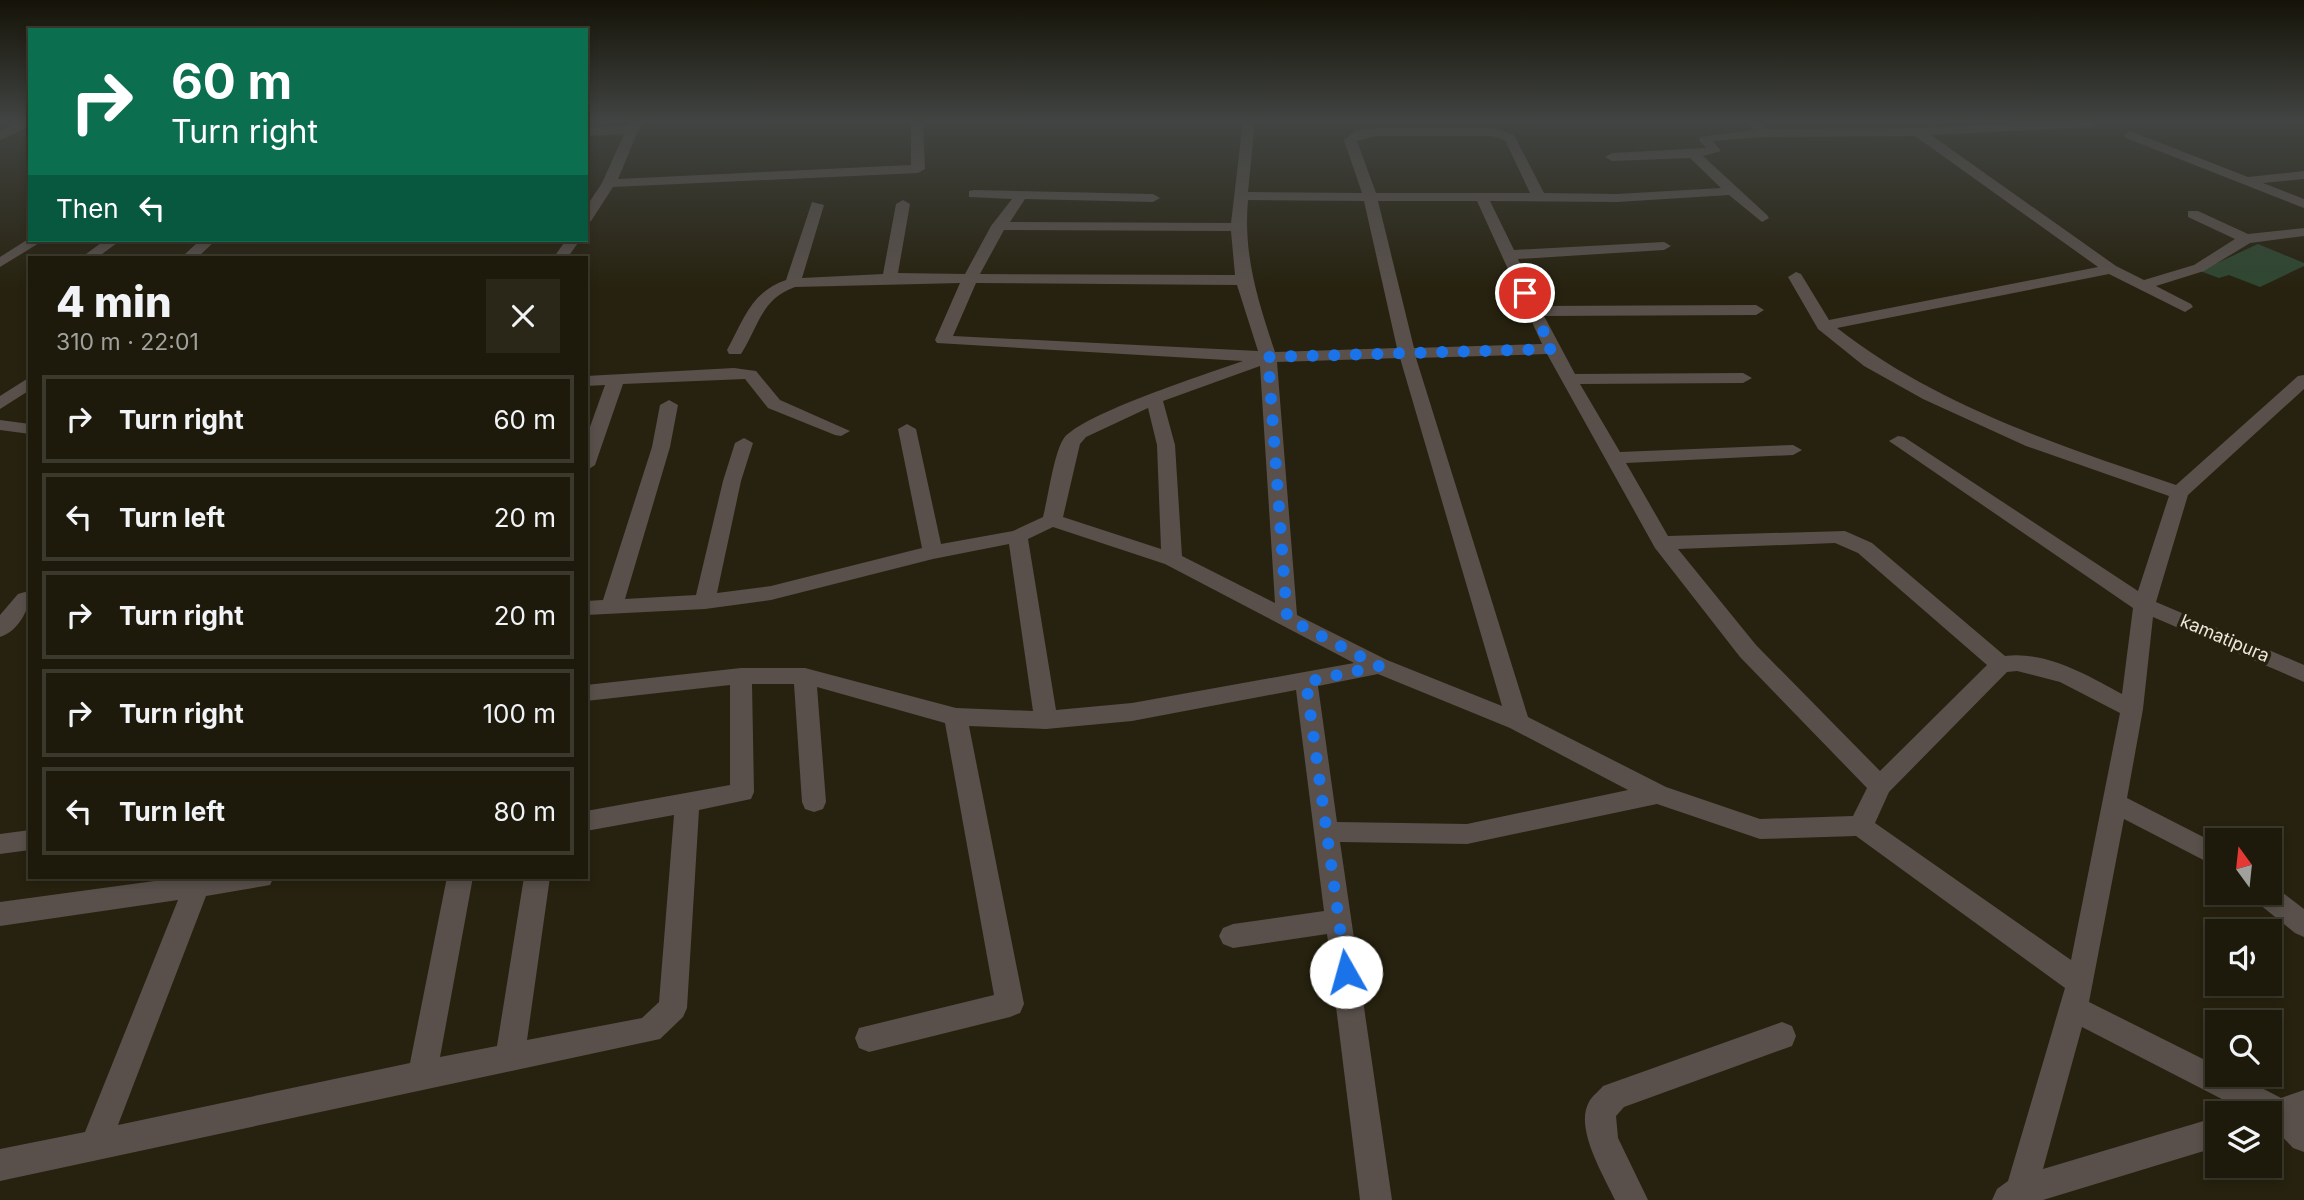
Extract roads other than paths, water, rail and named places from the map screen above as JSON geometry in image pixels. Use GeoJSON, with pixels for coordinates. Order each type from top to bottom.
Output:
{"type":"FeatureCollection","features":[{"type":"Feature","properties":{"kind":"street"},"geometry":{"type":"LineString","coordinates":[[588,215],[612,177]]}},
{"type":"Feature","properties":{"kind":"street"},"geometry":{"type":"LineString","coordinates":[[609,183],[752,177]]}},
{"type":"Feature","properties":{"kind":"street"},"geometry":{"type":"LineString","coordinates":[[1244,177],[1238,227],[1243,281],[1268,357],[1287,618]]}},
{"type":"Feature","properties":{"kind":"street"},"geometry":{"type":"LineString","coordinates":[[1363,177],[1406,351],[1518,722]]}},
{"type":"Feature","properties":{"kind":"street"},"geometry":{"type":"LineString","coordinates":[[1529,177],[1539,197]]}},
{"type":"Feature","properties":{"kind":"street"},"geometry":{"type":"LineString","coordinates":[[1717,177],[1762,218]]}},
{"type":"Feature","properties":{"kind":"street"},"geometry":{"type":"LineString","coordinates":[[1982,177],[2111,269],[2185,307]]}},
{"type":"Feature","properties":{"kind":"street"},"geometry":{"type":"LineString","coordinates":[[2242,177],[2304,204]]}},
{"type":"Feature","properties":{"kind":"street"},"geometry":{"type":"LineString","coordinates":[[2250,180],[2282,177]]}},
{"type":"Feature","properties":{"kind":"street"},"geometry":{"type":"LineString","coordinates":[[1242,196],[1480,195],[1617,198],[1732,191]]}},
{"type":"Feature","properties":{"kind":"street"},"geometry":{"type":"LineString","coordinates":[[974,194],[1153,198]]}},
{"type":"Feature","properties":{"kind":"street"},"geometry":{"type":"LineString","coordinates":[[1480,195],[1552,349],[1662,543],[1748,651],[1880,786]]}},
{"type":"Feature","properties":{"kind":"street"},"geometry":{"type":"LineString","coordinates":[[1020,197],[998,226],[967,280],[943,340],[1268,357],[1406,351],[1552,349]]}},
{"type":"Feature","properties":{"kind":"street"},"geometry":{"type":"LineString","coordinates":[[890,278],[903,204]]}},
{"type":"Feature","properties":{"kind":"street"},"geometry":{"type":"LineString","coordinates":[[793,282],[817,205]]}},
{"type":"Feature","properties":{"kind":"street"},"geometry":{"type":"LineString","coordinates":[[2193,214],[2246,239]]}},
{"type":"Feature","properties":{"kind":"street"},"geometry":{"type":"LineString","coordinates":[[998,226],[1238,227]]}},
{"type":"Feature","properties":{"kind":"street"},"geometry":{"type":"LineString","coordinates":[[2140,285],[2199,268],[2246,239],[2304,232]]}},
{"type":"Feature","properties":{"kind":"street"},"geometry":{"type":"LineString","coordinates":[[0,263],[34,242]]}},
{"type":"Feature","properties":{"kind":"street"},"geometry":{"type":"LineString","coordinates":[[90,256],[111,242]]}},
{"type":"Feature","properties":{"kind":"street"},"geometry":{"type":"LineString","coordinates":[[190,256],[207,242]]}},
{"type":"Feature","properties":{"kind":"street"},"geometry":{"type":"LineString","coordinates":[[1508,255],[1664,246]]}},
{"type":"Feature","properties":{"kind":"street"},"geometry":{"type":"LineString","coordinates":[[1824,326],[2111,269]]}},
{"type":"Feature","properties":{"kind":"street"},"geometry":{"type":"LineString","coordinates":[[735,350],[763,299],[774,290],[793,282],[890,278],[1243,281]]}},
{"type":"Feature","properties":{"kind":"street"},"geometry":{"type":"LineString","coordinates":[[1796,278],[1824,326],[1870,362],[1929,396],[2032,442],[2179,493]]}},
{"type":"Feature","properties":{"kind":"street"},"geometry":{"type":"LineString","coordinates":[[1534,311],[1756,310]]}},
{"type":"Feature","properties":{"kind":"street"},"geometry":{"type":"LineString","coordinates":[[1052,520],[1070,442],[1093,427],[1154,400],[1268,357]]}},
{"type":"Feature","properties":{"kind":"street"},"geometry":{"type":"LineString","coordinates":[[588,380],[734,373],[750,375],[774,404],[841,431]]}},
{"type":"Feature","properties":{"kind":"street"},"geometry":{"type":"LineString","coordinates":[[1569,379],[1743,377]]}},
{"type":"Feature","properties":{"kind":"street"},"geometry":{"type":"LineString","coordinates":[[588,459],[616,379]]}},
{"type":"Feature","properties":{"kind":"street"},"geometry":{"type":"LineString","coordinates":[[2018,1197],[2076,995],[2132,709],[2144,604],[2179,493],[2304,380]]}},
{"type":"Feature","properties":{"kind":"street"},"geometry":{"type":"LineString","coordinates":[[0,404],[28,383]]}},
{"type":"Feature","properties":{"kind":"street"},"geometry":{"type":"LineString","coordinates":[[1154,400],[1166,445],[1172,559]]}},
{"type":"Feature","properties":{"kind":"street"},"geometry":{"type":"LineString","coordinates":[[612,606],[661,447],[669,405]]}},
{"type":"Feature","properties":{"kind":"street"},"geometry":{"type":"LineString","coordinates":[[0,425],[28,429]]}},
{"type":"Feature","properties":{"kind":"street"},"geometry":{"type":"LineString","coordinates":[[907,429],[933,552]]}},
{"type":"Feature","properties":{"kind":"street","name":"kamatipura"},"geometry":{"type":"LineString","coordinates":[[1898,441],[2144,604],[2304,674]]}},
{"type":"Feature","properties":{"kind":"street"},"geometry":{"type":"LineString","coordinates":[[705,602],[732,481],[744,443]]}},
{"type":"Feature","properties":{"kind":"street"},"geometry":{"type":"LineString","coordinates":[[1613,458],[1793,450]]}},
{"type":"Feature","properties":{"kind":"street"},"geometry":{"type":"LineString","coordinates":[[588,608],[705,602],[771,593],[933,552],[1018,536],[1052,520],[1172,559],[1379,666],[1518,722],[1657,794],[1760,829],[1861,826],[2076,995],[2285,1111],[2304,1137]]}},
{"type":"Feature","properties":{"kind":"street"},"geometry":{"type":"LineString","coordinates":[[1018,536],[1045,720]]}},
{"type":"Feature","properties":{"kind":"street"},"geometry":{"type":"LineString","coordinates":[[1662,543],[1824,536],[1852,541],[1866,548],[2001,665]]}},
{"type":"Feature","properties":{"kind":"street"},"geometry":{"type":"LineString","coordinates":[[0,603],[25,599],[0,629]]}},
{"type":"Feature","properties":{"kind":"street"},"geometry":{"type":"LineString","coordinates":[[1861,826],[1880,786],[2001,665],[2017,661],[2035,662],[2132,709]]}},
{"type":"Feature","properties":{"kind":"street"},"geometry":{"type":"LineString","coordinates":[[588,693],[741,676],[805,676],[956,717],[1045,720],[1132,712],[1306,682],[1379,666]]}},
{"type":"Feature","properties":{"kind":"street"},"geometry":{"type":"LineString","coordinates":[[588,821],[742,792],[741,676]]}},
{"type":"Feature","properties":{"kind":"street"},"geometry":{"type":"LineString","coordinates":[[805,676],[814,802]]}},
{"type":"Feature","properties":{"kind":"street"},"geometry":{"type":"LineString","coordinates":[[1306,682],[1376,1200]]}},
{"type":"Feature","properties":{"kind":"street"},"geometry":{"type":"LineString","coordinates":[[869,1038],[1010,1004],[956,717]]}},
{"type":"Feature","properties":{"kind":"street"},"geometry":{"type":"LineString","coordinates":[[1328,832],[1467,834],[1657,794]]}},
{"type":"Feature","properties":{"kind":"street"},"geometry":{"type":"LineString","coordinates":[[0,1164],[650,1030],[673,1008],[687,802]]}},
{"type":"Feature","properties":{"kind":"street"},"geometry":{"type":"LineString","coordinates":[[2115,803],[2205,850]]}},
{"type":"Feature","properties":{"kind":"street"},"geometry":{"type":"LineString","coordinates":[[0,844],[28,840]]}},
{"type":"Feature","properties":{"kind":"street"},"geometry":{"type":"LineString","coordinates":[[2,918],[248,879]]}},
{"type":"Feature","properties":{"kind":"street"},"geometry":{"type":"LineString","coordinates":[[422,1075],[460,879]]}},
{"type":"Feature","properties":{"kind":"street"},"geometry":{"type":"LineString","coordinates":[[510,1058],[537,879]]}},
{"type":"Feature","properties":{"kind":"street"},"geometry":{"type":"LineString","coordinates":[[95,1144],[196,887]]}},
{"type":"Feature","properties":{"kind":"street"},"geometry":{"type":"LineString","coordinates":[[2279,905],[2304,925]]}},
{"type":"Feature","properties":{"kind":"street"},"geometry":{"type":"LineString","coordinates":[[1233,936],[1339,921]]}},
{"type":"Feature","properties":{"kind":"street"},"geometry":{"type":"LineString","coordinates":[[1632,1200],[1603,1140],[1600,1111],[1614,1096],[1782,1036]]}},
{"type":"Feature","properties":{"kind":"street"},"geometry":{"type":"LineString","coordinates":[[2018,1197],[2205,1136]]}}]}
